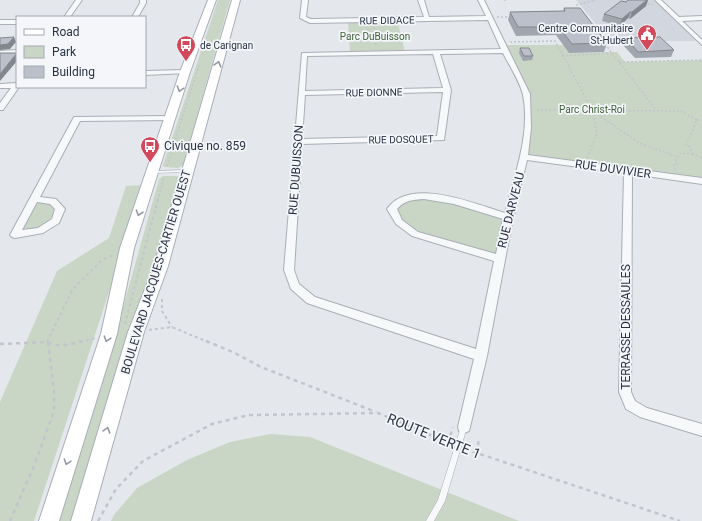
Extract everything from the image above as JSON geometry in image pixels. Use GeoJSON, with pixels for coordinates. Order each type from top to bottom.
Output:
{"type":"FeatureCollection","features":[{"type":"Feature","properties":{"kind":"main road"},"geometry":{"type":"LineString","coordinates":[[49,521],[109,334],[127,248],[170,118],[212,0]]}},
{"type":"Feature","properties":{"kind":"main road","name":"BOULEVARD JACQUES-CARTIER OUEST"},"geometry":{"type":"LineString","coordinates":[[81,521],[136,332],[161,266],[236,0]]}},
{"type":"Feature","properties":{"kind":"street"},"geometry":{"type":"LineString","coordinates":[[68,16],[79,0]]}},
{"type":"Feature","properties":{"kind":"street"},"geometry":{"type":"LineString","coordinates":[[136,16],[143,3],[143,0]]}},
{"type":"Feature","properties":{"kind":"street","name":"RUE DIDACE"},"geometry":{"type":"LineString","coordinates":[[305,0],[303,18],[310,21],[492,18]]}},
{"type":"Feature","properties":{"kind":"street"},"geometry":{"type":"LineString","coordinates":[[421,0],[427,19]]}},
{"type":"Feature","properties":{"kind":"street","name":"RUE DARVEAU"},"geometry":{"type":"LineString","coordinates":[[464,427],[481,356],[508,217],[525,156],[528,110],[526,94],[505,52],[492,18],[481,0]]}},
{"type":"Feature","properties":{"kind":"street"},"geometry":{"type":"LineString","coordinates":[[657,2],[678,19],[702,43]]}},
{"type":"Feature","properties":{"kind":"street"},"geometry":{"type":"LineString","coordinates":[[678,19],[702,18]]}},
{"type":"Feature","properties":{"kind":"street"},"geometry":{"type":"LineString","coordinates":[[0,22],[16,22]]}},
{"type":"Feature","properties":{"kind":"street"},"geometry":{"type":"LineString","coordinates":[[0,53],[16,52]]}},
{"type":"Feature","properties":{"kind":"street","name":"RUE DOSQUET"},"geometry":{"type":"LineString","coordinates":[[298,142],[441,138],[447,90],[436,52]]}},
{"type":"Feature","properties":{"kind":"street","name":"RUE DUBUISSON"},"geometry":{"type":"LineString","coordinates":[[481,356],[311,300],[295,286],[289,270],[304,54],[505,52]]}},
{"type":"Feature","properties":{"kind":"street"},"geometry":{"type":"LineString","coordinates":[[146,73],[186,72]]}},
{"type":"Feature","properties":{"kind":"street"},"geometry":{"type":"LineString","coordinates":[[0,86],[16,85]]}},
{"type":"Feature","properties":{"kind":"street"},"geometry":{"type":"LineString","coordinates":[[0,108],[16,86]]}},
{"type":"Feature","properties":{"kind":"street","name":"RUE DIONNE"},"geometry":{"type":"LineString","coordinates":[[301,93],[447,90]]}},
{"type":"Feature","properties":{"kind":"street"},"geometry":{"type":"LineString","coordinates":[[34,199],[53,201],[60,209],[56,221],[40,231],[15,234],[77,119],[170,118]]}},
{"type":"Feature","properties":{"kind":"street","name":"RUE DUVIVIER"},"geometry":{"type":"LineString","coordinates":[[525,156],[628,172],[702,181]]}},
{"type":"Feature","properties":{"kind":"street","name":"TERRASSE DESSAULES"},"geometry":{"type":"LineString","coordinates":[[628,172],[625,392],[630,404],[644,413],[702,430]]}},
{"type":"Feature","properties":{"kind":"street"},"geometry":{"type":"LineString","coordinates":[[499,259],[415,234],[399,222],[392,209],[400,200],[419,195],[435,197],[508,217]]}},
{"type":"Feature","properties":{"kind":"lane"},"geometry":{"type":"LineString","coordinates":[[153,172],[188,172]]}},
{"type":"Feature","properties":{"kind":"lane"},"geometry":{"type":"LineString","coordinates":[[430,521],[441,501],[464,427]]}},
{"type":"Feature","properties":{"kind":"path"},"geometry":{"type":"LineString","coordinates":[[576,5],[596,0]]}},
{"type":"Feature","properties":{"kind":"path"},"geometry":{"type":"LineString","coordinates":[[642,3],[648,5],[657,2]]}},
{"type":"Feature","properties":{"kind":"path"},"geometry":{"type":"LineString","coordinates":[[492,18],[514,17]]}},
{"type":"Feature","properties":{"kind":"path"},"geometry":{"type":"LineString","coordinates":[[374,20],[377,53]]}},
{"type":"Feature","properties":{"kind":"path"},"geometry":{"type":"LineString","coordinates":[[501,42],[554,41],[593,111],[597,134],[586,161]]}},
{"type":"Feature","properties":{"kind":"path"},"geometry":{"type":"LineString","coordinates":[[604,43],[657,111]]}},
{"type":"Feature","properties":{"kind":"path"},"geometry":{"type":"LineString","coordinates":[[562,56],[612,53]]}},
{"type":"Feature","properties":{"kind":"path"},"geometry":{"type":"LineString","coordinates":[[619,62],[702,60]]}},
{"type":"Feature","properties":{"kind":"path"},"geometry":{"type":"LineString","coordinates":[[537,110],[681,111],[696,120],[702,120]]}},
{"type":"Feature","properties":{"kind":"path"},"geometry":{"type":"LineString","coordinates":[[593,111],[639,143],[678,157]]}},
{"type":"Feature","properties":{"kind":"path"},"geometry":{"type":"LineString","coordinates":[[692,154],[690,147],[686,145],[696,120]]}},
{"type":"Feature","properties":{"kind":"path"},"geometry":{"type":"LineString","coordinates":[[677,178],[674,164],[677,164],[676,160],[681,153],[692,154],[702,158]]}},
{"type":"Feature","properties":{"kind":"path"},"geometry":{"type":"LineString","coordinates":[[10,521],[36,461],[54,411],[53,384],[47,342],[73,289],[102,260],[127,248]]}},
{"type":"Feature","properties":{"kind":"path"},"geometry":{"type":"LineString","coordinates":[[162,296],[162,311],[172,327],[233,352],[261,367],[378,413]]}},
{"type":"Feature","properties":{"kind":"path"},"geometry":{"type":"LineString","coordinates":[[0,344],[47,342]]}},
{"type":"Feature","properties":{"kind":"path","name":"ROUTE VERTE 1"},"geometry":{"type":"LineString","coordinates":[[98,521],[116,489],[143,461],[212,424],[248,416],[378,413],[459,447],[680,521]]}},
{"type":"Feature","properties":{"kind":"path"},"geometry":{"type":"LineString","coordinates":[[448,443],[453,427]]}},
{"type":"Feature","properties":{"kind":"path"},"geometry":{"type":"LineString","coordinates":[[477,453],[479,437]]}},
{"type":"Feature","properties":{"kind":"shaded area"},"geometry":{"type":"Polygon","coordinates":[[[576,0],[658,0],[700,41],[610,41],[576,0]]]}},
{"type":"Feature","properties":{"kind":"green space"},"geometry":{"type":"Polygon","coordinates":[[[218,0],[230,0],[183,165],[178,168],[164,167],[163,165],[218,0]]]}},
{"type":"Feature","properties":{"kind":"green space","name":"Parc DuBuisson"},"geometry":{"type":"Polygon","coordinates":[[[397,19],[405,52],[350,54],[348,20],[397,19]]]}},
{"type":"Feature","properties":{"kind":"green space","name":"Parc Christ-Roi"},"geometry":{"type":"Polygon","coordinates":[[[502,45],[564,45],[569,53],[617,52],[625,62],[702,60],[702,181],[525,157],[526,94],[502,45]]]}},
{"type":"Feature","properties":{"kind":"green space"},"geometry":{"type":"Polygon","coordinates":[[[163,176],[177,176],[180,178],[157,261],[73,521],[57,521],[114,340],[159,179],[163,176]]]}},
{"type":"Feature","properties":{"kind":"green space"},"geometry":{"type":"Polygon","coordinates":[[[144,185],[34,521],[0,521],[0,402],[57,271],[109,238],[126,186],[144,185]]]}},
{"type":"Feature","properties":{"kind":"green space"},"geometry":{"type":"Polygon","coordinates":[[[419,195],[508,217],[499,259],[415,234],[399,222],[392,209],[419,195]]]}},
{"type":"Feature","properties":{"kind":"green space"},"geometry":{"type":"Polygon","coordinates":[[[36,202],[49,204],[55,210],[53,216],[46,224],[42,226],[21,231],[36,202]]]}},
{"type":"Feature","properties":{"kind":"green space"},"geometry":{"type":"Polygon","coordinates":[[[270,434],[310,437],[519,521],[111,521],[114,515],[137,488],[187,460],[230,442],[270,434]]]}},
{"type":"Feature","properties":{"kind":"building"},"geometry":{"type":"Polygon","coordinates":[[[628,0],[647,0],[622,19],[604,14],[621,1],[626,2],[628,0]]]}},
{"type":"Feature","properties":{"kind":"building"},"geometry":{"type":"Polygon","coordinates":[[[564,8],[580,8],[607,43],[572,44],[559,27],[518,27],[510,12],[565,11],[564,8]]]}},
{"type":"Feature","properties":{"kind":"building"},"geometry":{"type":"Polygon","coordinates":[[[14,37],[8,44],[0,45],[0,38],[14,37]]]}},
{"type":"Feature","properties":{"kind":"building"},"geometry":{"type":"Polygon","coordinates":[[[660,37],[674,50],[638,52],[626,38],[660,37]]]}},
{"type":"Feature","properties":{"kind":"building"},"geometry":{"type":"Polygon","coordinates":[[[520,48],[529,48],[533,56],[524,56],[520,48]]]}},
{"type":"Feature","properties":{"kind":"building"},"geometry":{"type":"Polygon","coordinates":[[[0,53],[16,53],[16,54],[0,74],[0,53]]]}},
{"type":"Feature","properties":{"kind":"place","name":"Centre Communitaire St-Hubert"},"geometry":{"type":"Point","coordinates":[647,51]}},
{"type":"Feature","properties":{"kind":"place","name":"de Carignan"},"geometry":{"type":"Point","coordinates":[186,62]}},
{"type":"Feature","properties":{"kind":"place","name":"Civique no. 859"},"geometry":{"type":"Point","coordinates":[150,163]}}]}
